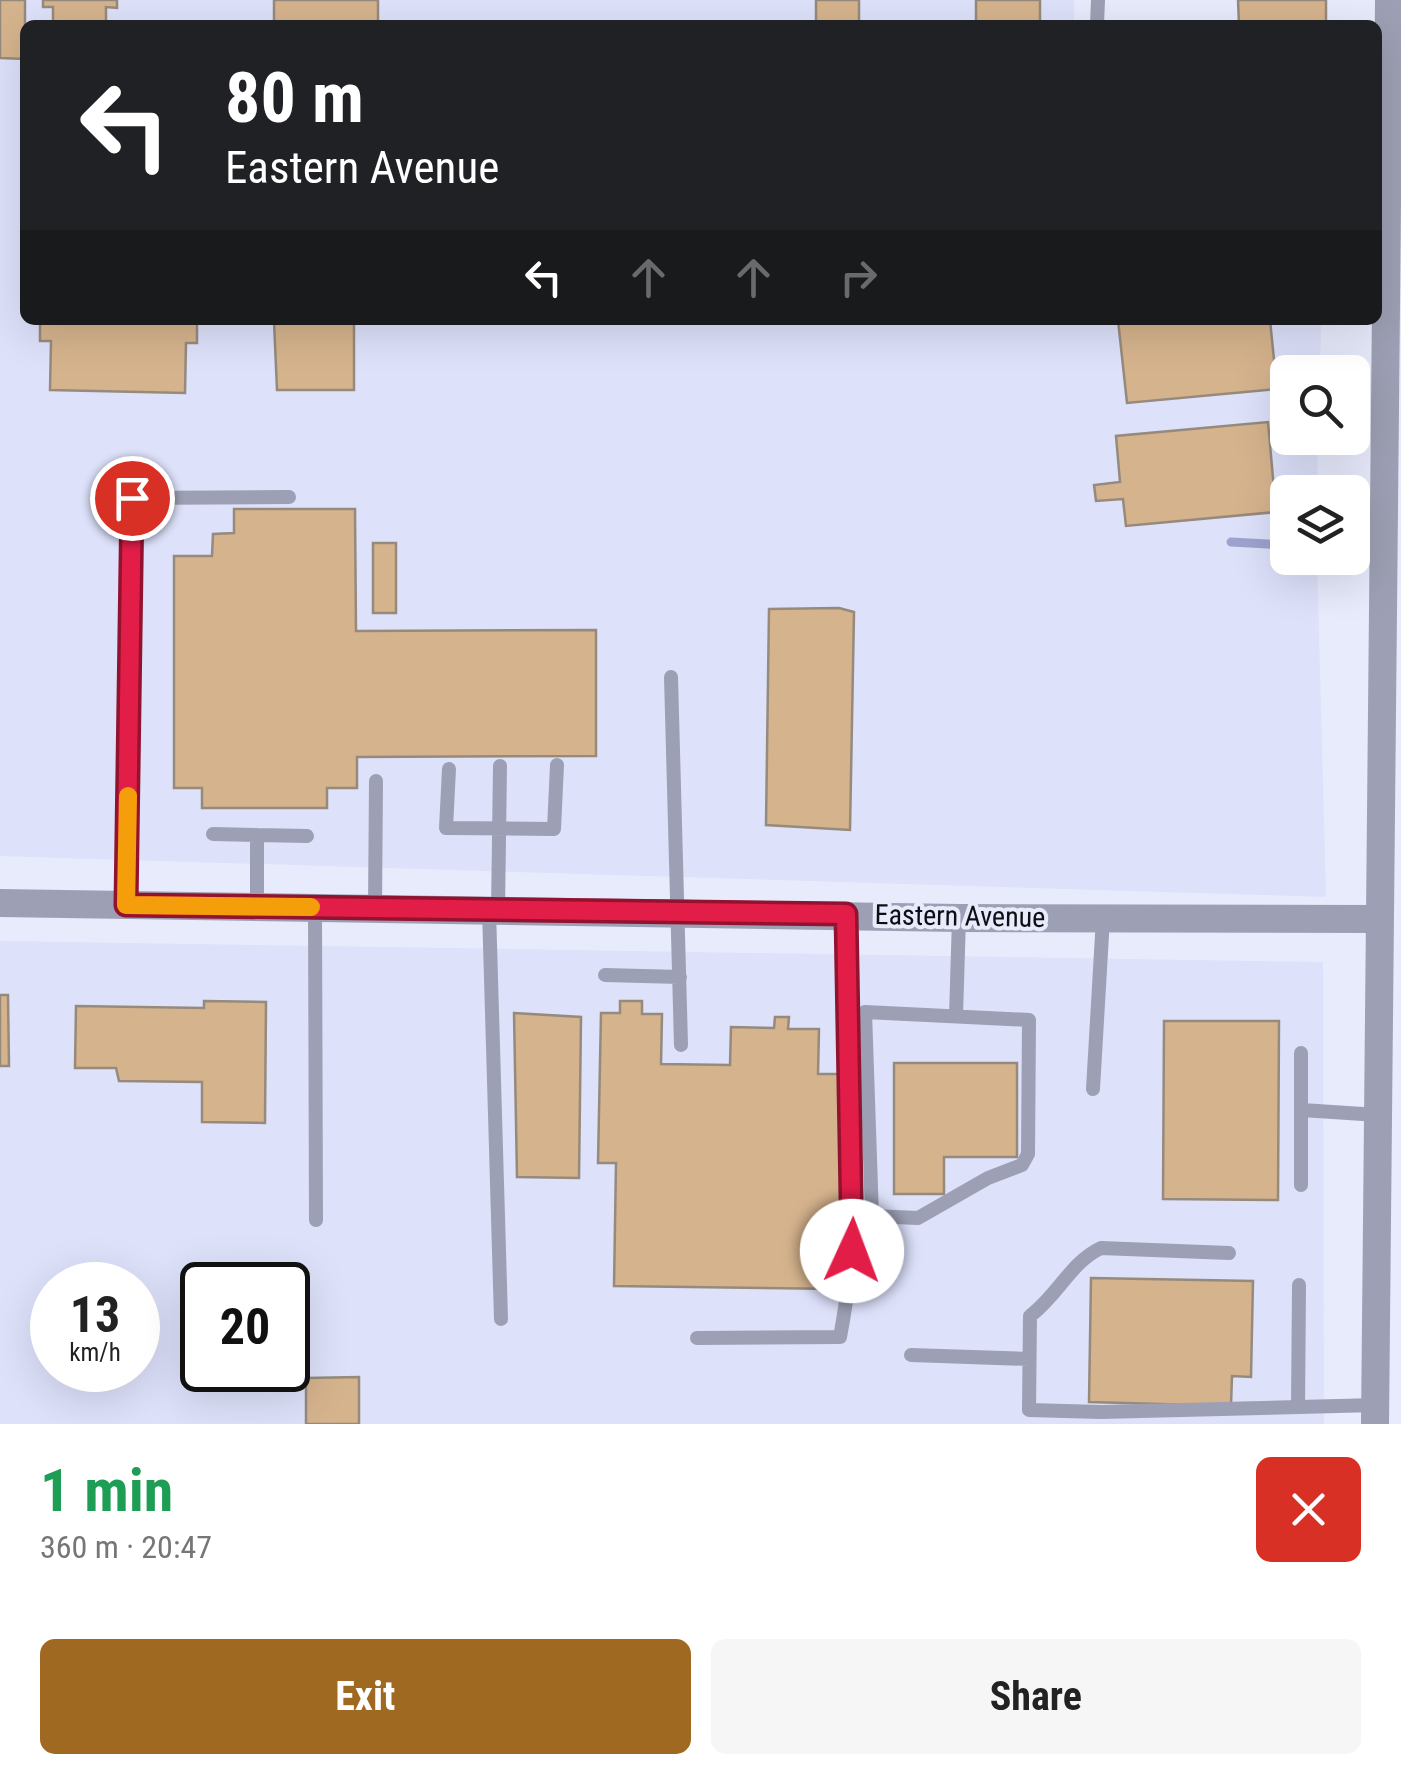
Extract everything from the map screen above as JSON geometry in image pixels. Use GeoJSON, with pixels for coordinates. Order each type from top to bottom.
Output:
{"type":"FeatureCollection","features":[{"type":"Feature","properties":{"kind":"street"},"geometry":{"type":"LineString","coordinates":[[1376,1415],[1380,919],[1393,430],[1395,30],[1390,0]]}},
{"type":"Feature","properties":{"kind":"street","name":"Eastern Avenue"},"geometry":{"type":"LineString","coordinates":[[0,904],[960,918],[1380,919]]}},
{"type":"Feature","properties":{"kind":"lane"},"geometry":{"type":"LineString","coordinates":[[126,905],[132,498],[290,497]]}},
{"type":"Feature","properties":{"kind":"lane"},"geometry":{"type":"LineString","coordinates":[[671,677],[681,1045]]}},
{"type":"Feature","properties":{"kind":"lane"},"geometry":{"type":"LineString","coordinates":[[449,770],[446,828],[554,829],[557,765]]}},
{"type":"Feature","properties":{"kind":"lane"},"geometry":{"type":"LineString","coordinates":[[500,766],[494,910],[501,1319]]}},
{"type":"Feature","properties":{"kind":"lane"},"geometry":{"type":"LineString","coordinates":[[374,908],[376,780]]}},
{"type":"Feature","properties":{"kind":"lane"},"geometry":{"type":"LineString","coordinates":[[213,834],[307,836]]}},
{"type":"Feature","properties":{"kind":"lane"},"geometry":{"type":"LineString","coordinates":[[257,835],[257,907]]}},
{"type":"Feature","properties":{"kind":"lane"},"geometry":{"type":"LineString","coordinates":[[315,908],[316,1220]]}},
{"type":"Feature","properties":{"kind":"lane"},"geometry":{"type":"LineString","coordinates":[[697,1338],[840,1337],[850,1284],[854,1186],[846,914]]}},
{"type":"Feature","properties":{"kind":"lane"},"geometry":{"type":"LineString","coordinates":[[956,1016],[960,918]]}},
{"type":"Feature","properties":{"kind":"lane"},"geometry":{"type":"LineString","coordinates":[[1092,1089],[1103,918]]}},
{"type":"Feature","properties":{"kind":"lane"},"geometry":{"type":"LineString","coordinates":[[605,975],[680,976]]}},
{"type":"Feature","properties":{"kind":"lane"},"geometry":{"type":"LineString","coordinates":[[866,1012],[956,1016],[1028,1020],[1028,1154],[1022,1165],[918,1218],[872,1216],[866,1012]]}},
{"type":"Feature","properties":{"kind":"lane"},"geometry":{"type":"LineString","coordinates":[[1300,1186],[1301,1053]]}},
{"type":"Feature","properties":{"kind":"lane"},"geometry":{"type":"LineString","coordinates":[[1302,1110],[1378,1115]]}},
{"type":"Feature","properties":{"kind":"lane"},"geometry":{"type":"LineString","coordinates":[[1229,1252],[1101,1248],[1089,1254],[1062,1288],[1030,1316],[1029,1410],[1298,1407],[1376,1415]]}},
{"type":"Feature","properties":{"kind":"lane"},"geometry":{"type":"LineString","coordinates":[[1298,1285],[1298,1407]]}},
{"type":"Feature","properties":{"kind":"lane"},"geometry":{"type":"LineString","coordinates":[[911,1356],[1030,1359]]}},
{"type":"Feature","properties":{"kind":"shaded area"},"geometry":{"type":"Polygon","coordinates":[[[0,0],[1074,0],[1074,20],[20,20],[20,325],[1321,325],[1320,355],[1270,355],[1270,455],[1318,455],[1317,475],[1270,475],[1270,575],[1317,575],[1326,897],[0,856],[0,0]]]}},
{"type":"Feature","properties":{"kind":"shaded area"},"geometry":{"type":"Polygon","coordinates":[[[0,941],[1323,962],[1324,1424],[0,1424],[0,941]]]}},
{"type":"Feature","properties":{"kind":"building"},"geometry":{"type":"Polygon","coordinates":[[[0,0],[25,0],[25,20],[20,20],[20,59],[0,58],[0,0]]]}},
{"type":"Feature","properties":{"kind":"building"},"geometry":{"type":"Polygon","coordinates":[[[43,0],[117,0],[117,8],[106,7],[106,20],[53,20],[53,7],[43,7],[43,0]]]}},
{"type":"Feature","properties":{"kind":"building"},"geometry":{"type":"Polygon","coordinates":[[[274,0],[378,0],[378,20],[274,20],[274,0]]]}},
{"type":"Feature","properties":{"kind":"building"},"geometry":{"type":"Polygon","coordinates":[[[816,0],[859,0],[859,20],[816,20],[816,0]]]}},
{"type":"Feature","properties":{"kind":"building"},"geometry":{"type":"Polygon","coordinates":[[[976,0],[1040,0],[1040,20],[976,20],[976,0]]]}},
{"type":"Feature","properties":{"kind":"building"},"geometry":{"type":"Polygon","coordinates":[[[1238,0],[1326,0],[1326,20],[1239,20],[1238,0]]]}},
{"type":"Feature","properties":{"kind":"building"},"geometry":{"type":"Polygon","coordinates":[[[40,325],[197,325],[197,343],[186,343],[185,393],[50,390],[51,341],[40,341],[40,325]]]}},
{"type":"Feature","properties":{"kind":"building"},"geometry":{"type":"Polygon","coordinates":[[[274,325],[354,325],[354,390],[277,390],[274,325]]]}},
{"type":"Feature","properties":{"kind":"building"},"geometry":{"type":"Polygon","coordinates":[[[1119,325],[1271,325],[1274,355],[1270,355],[1270,390],[1127,403],[1119,325]]]}},
{"type":"Feature","properties":{"kind":"building"},"geometry":{"type":"Polygon","coordinates":[[[1268,422],[1273,475],[1270,513],[1126,526],[1123,499],[1096,501],[1094,485],[1120,482],[1116,436],[1268,422]]]}},
{"type":"Feature","properties":{"kind":"building"},"geometry":{"type":"Polygon","coordinates":[[[234,509],[355,509],[356,631],[596,630],[596,756],[357,757],[357,788],[327,788],[327,808],[202,808],[202,788],[174,788],[174,556],[212,556],[213,534],[234,533],[234,509]]]}},
{"type":"Feature","properties":{"kind":"building"},"geometry":{"type":"Polygon","coordinates":[[[373,543],[396,543],[396,613],[373,613],[373,543]]]}},
{"type":"Feature","properties":{"kind":"building"},"geometry":{"type":"Polygon","coordinates":[[[839,608],[854,612],[850,830],[766,825],[769,609],[839,608]]]}},
{"type":"Feature","properties":{"kind":"building"},"geometry":{"type":"Polygon","coordinates":[[[0,995],[8,995],[9,1066],[0,1066],[0,995]]]}},
{"type":"Feature","properties":{"kind":"building"},"geometry":{"type":"Polygon","coordinates":[[[204,1001],[266,1002],[265,1123],[202,1122],[202,1082],[119,1081],[116,1068],[75,1068],[76,1006],[204,1008],[204,1001]]]}},
{"type":"Feature","properties":{"kind":"building"},"geometry":{"type":"Polygon","coordinates":[[[620,1001],[642,1001],[642,1014],[662,1014],[661,1064],[730,1065],[731,1027],[774,1028],[775,1017],[789,1017],[788,1029],[819,1029],[818,1074],[842,1074],[839,1289],[614,1286],[616,1163],[598,1163],[601,1013],[620,1013],[620,1001]]]}},
{"type":"Feature","properties":{"kind":"building"},"geometry":{"type":"Polygon","coordinates":[[[514,1013],[581,1017],[579,1178],[517,1177],[514,1013]]]}},
{"type":"Feature","properties":{"kind":"building"},"geometry":{"type":"Polygon","coordinates":[[[1164,1021],[1279,1021],[1278,1200],[1163,1199],[1164,1021]]]}},
{"type":"Feature","properties":{"kind":"building"},"geometry":{"type":"Polygon","coordinates":[[[894,1063],[1017,1063],[1017,1157],[944,1157],[944,1194],[894,1194],[894,1063]]]}},
{"type":"Feature","properties":{"kind":"building"},"geometry":{"type":"Polygon","coordinates":[[[1091,1278],[1253,1281],[1251,1377],[1232,1376],[1231,1406],[1089,1402],[1091,1278]]]}},
{"type":"Feature","properties":{"kind":"building"},"geometry":{"type":"Polygon","coordinates":[[[359,1377],[359,1424],[306,1424],[310,1378],[359,1377]]]}},
{"type":"Feature","properties":{"kind":"waterway"},"geometry":{"type":"LineString","coordinates":[[1231,542],[1270,544]]}},
{"type":"Feature","properties":{"kind":"slow traffic"},"geometry":{"type":"LineString","coordinates":[[128,796],[126,905],[311,907]]}},
{"type":"Feature","properties":{"kind":"route"},"geometry":{"type":"LineString","coordinates":[[132,498],[126,905],[846,914],[854,1186],[852,1251]]}}]}
